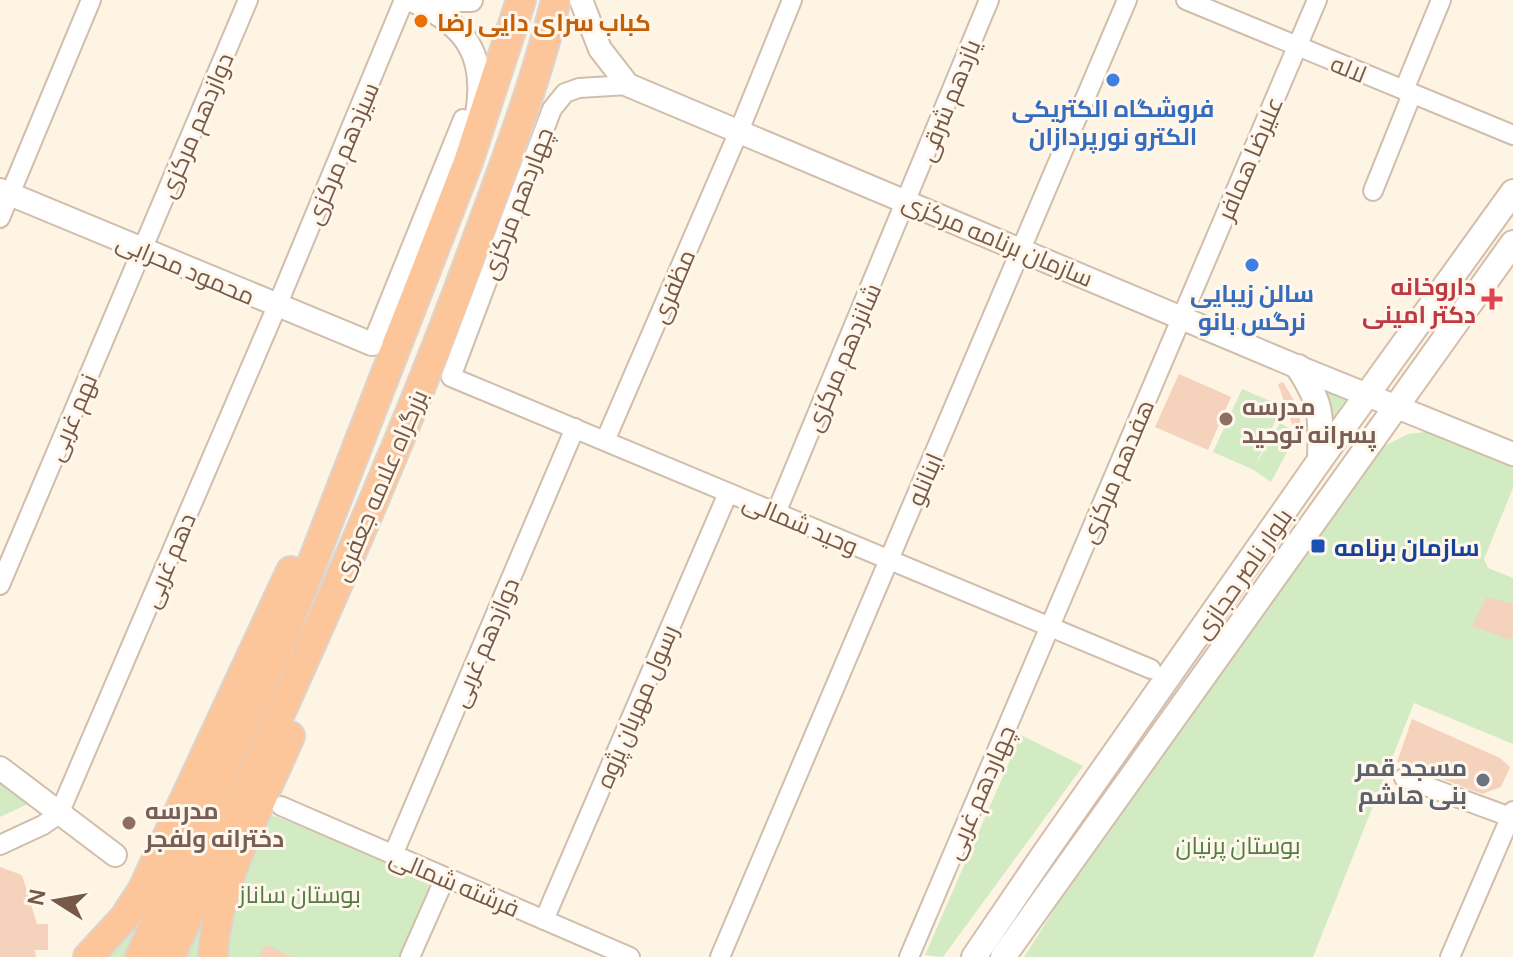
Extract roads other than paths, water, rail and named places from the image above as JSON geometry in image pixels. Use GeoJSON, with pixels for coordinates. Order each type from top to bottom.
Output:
{"type":"FeatureCollection","features":[{"type":"Feature","properties":{"kind":"highway","name":"بزرگراه علامه جعفری"},"geometry":{"type":"LineString","coordinates":[[140,957],[288,625],[468,162],[521,0]]}},
{"type":"Feature","properties":{"kind":"highway","name":"بزرگراه علامه جعفری"},"geometry":{"type":"LineString","coordinates":[[170,957],[362,531],[441,337],[545,46],[556,0]]}},
{"type":"Feature","properties":{"kind":"highway"},"geometry":{"type":"LineString","coordinates":[[88,957],[125,917],[143,889],[294,564],[374,401]]}},
{"type":"Feature","properties":{"kind":"highway"},"geometry":{"type":"LineString","coordinates":[[213,957],[216,923],[226,888],[309,691],[362,531]]}},
{"type":"Feature","properties":{"kind":"main road","name":"بلوار ناصر حجازی"},"geometry":{"type":"LineString","coordinates":[[974,957],[1320,460],[1513,192]]}},
{"type":"Feature","properties":{"kind":"main road","name":"بلوار ناصر حجازی"},"geometry":{"type":"LineString","coordinates":[[1003,957],[1513,243]]}},
{"type":"Feature","properties":{"kind":"main road"},"geometry":{"type":"LineString","coordinates":[[1298,367],[1319,404],[1320,460]]}},
{"type":"Feature","properties":{"kind":"main road"},"geometry":{"type":"LineString","coordinates":[[957,957],[1042,857]]}},
{"type":"Feature","properties":{"kind":"main road"},"geometry":{"type":"LineString","coordinates":[[1016,957],[1065,874]]}},
{"type":"Feature","properties":{"kind":"street"},"geometry":{"type":"LineString","coordinates":[[0,218],[5,192],[91,0]]}},
{"type":"Feature","properties":{"kind":"street","name":"دوازدهم مرکزی"},"geometry":{"type":"LineString","coordinates":[[143,249],[248,0]]}},
{"type":"Feature","properties":{"kind":"street","name":"سیزدهم مرکزی"},"geometry":{"type":"LineString","coordinates":[[277,306],[404,0]]}},
{"type":"Feature","properties":{"kind":"street"},"geometry":{"type":"LineString","coordinates":[[411,0],[457,30],[474,49],[479,67],[479,102],[468,162]]}},
{"type":"Feature","properties":{"kind":"street"},"geometry":{"type":"LineString","coordinates":[[443,0],[471,0]]}},
{"type":"Feature","properties":{"kind":"street"},"geometry":{"type":"LineString","coordinates":[[581,0],[600,49],[628,85]]}},
{"type":"Feature","properties":{"kind":"street","name":"مظفری"},"geometry":{"type":"LineString","coordinates":[[605,441],[792,0]]}},
{"type":"Feature","properties":{"kind":"street","name":"یازدهم شرقی"},"geometry":{"type":"LineString","coordinates":[[907,201],[989,0]]}},
{"type":"Feature","properties":{"kind":"street","name":"اینانلو"},"geometry":{"type":"LineString","coordinates":[[720,957],[1127,0]]}},
{"type":"Feature","properties":{"kind":"street","name":"لاله"},"geometry":{"type":"LineString","coordinates":[[1186,0],[1513,135]]}},
{"type":"Feature","properties":{"kind":"street","name":"علیرضا همافر"},"geometry":{"type":"LineString","coordinates":[[1182,316],[1317,0]]}},
{"type":"Feature","properties":{"kind":"street"},"geometry":{"type":"LineString","coordinates":[[1373,191],[1441,0]]}},
{"type":"Feature","properties":{"kind":"street","name":"سازمان برنامه مرکزی"},"geometry":{"type":"LineString","coordinates":[[628,85],[1298,367],[1513,454]]}},
{"type":"Feature","properties":{"kind":"street","name":"چهاردهم مرکزی"},"geometry":{"type":"LineString","coordinates":[[451,377],[552,109],[565,93],[579,88],[628,85]]}},
{"type":"Feature","properties":{"kind":"street"},"geometry":{"type":"LineString","coordinates":[[372,344],[463,119]]}},
{"type":"Feature","properties":{"kind":"street","name":"محمود محرابی"},"geometry":{"type":"LineString","coordinates":[[5,192],[372,344]]}},
{"type":"Feature","properties":{"kind":"street","name":"شانزدهم مرکزی"},"geometry":{"type":"LineString","coordinates":[[776,513],[907,201]]}},
{"type":"Feature","properties":{"kind":"street","name":"نهم غربی"},"geometry":{"type":"LineString","coordinates":[[0,585],[143,249]]}},
{"type":"Feature","properties":{"kind":"street","name":"دهم غربی"},"geometry":{"type":"LineString","coordinates":[[59,814],[277,306]]}},
{"type":"Feature","properties":{"kind":"street","name":"هفدهم مرکزی"},"geometry":{"type":"LineString","coordinates":[[1050,627],[1182,316]]}},
{"type":"Feature","properties":{"kind":"street","name":"وحید شمالی"},"geometry":{"type":"LineString","coordinates":[[451,377],[1151,669]]}},
{"type":"Feature","properties":{"kind":"street","name":"دوازدهم غربی"},"geometry":{"type":"LineString","coordinates":[[393,855],[575,428]]}},
{"type":"Feature","properties":{"kind":"street","name":"رسول مهربان پژوه"},"geometry":{"type":"LineString","coordinates":[[544,920],[728,493]]}},
{"type":"Feature","properties":{"kind":"street","name":"چهاردهم غربی"},"geometry":{"type":"LineString","coordinates":[[909,957],[1050,627]]}},
{"type":"Feature","properties":{"kind":"street"},"geometry":{"type":"LineString","coordinates":[[0,768],[115,855]]}},
{"type":"Feature","properties":{"kind":"street"},"geometry":{"type":"LineString","coordinates":[[1404,778],[1512,815],[1450,957]]}},
{"type":"Feature","properties":{"kind":"street","name":"فرشته شمالی"},"geometry":{"type":"LineString","coordinates":[[281,806],[630,957]]}},
{"type":"Feature","properties":{"kind":"street"},"geometry":{"type":"LineString","coordinates":[[0,833],[34,817],[59,814]]}},
{"type":"Feature","properties":{"kind":"street"},"geometry":{"type":"LineString","coordinates":[[0,845],[59,814]]}},
{"type":"Feature","properties":{"kind":"street"},"geometry":{"type":"LineString","coordinates":[[410,957],[445,878]]}},
{"type":"Feature","properties":{"kind":"place","name":"کباب سرای دایی رضا"},"geometry":{"type":"Point","coordinates":[421,21]}},
{"type":"Feature","properties":{"kind":"place","name":"فروشگاه الکتریکی الکترو نورپردازان"},"geometry":{"type":"Point","coordinates":[1113,80]}},
{"type":"Feature","properties":{"kind":"place","name":"سالن زیبایی نرگس بانو"},"geometry":{"type":"Point","coordinates":[1252,265]}},
{"type":"Feature","properties":{"kind":"place","name":"داروخانه دکتر امینی"},"geometry":{"type":"Point","coordinates":[1492,299]}},
{"type":"Feature","properties":{"kind":"place","name":"مدرسه پسرانه توحید"},"geometry":{"type":"Point","coordinates":[1226,419]}},
{"type":"Feature","properties":{"kind":"place","name":"سازمان برنامه"},"geometry":{"type":"Point","coordinates":[1318,546]}},
{"type":"Feature","properties":{"kind":"place","name":"مسجد قمر بنی هاشم"},"geometry":{"type":"Point","coordinates":[1483,780]}},
{"type":"Feature","properties":{"kind":"place","name":"مدرسه دخترانه ولفجر"},"geometry":{"type":"Point","coordinates":[129,823]}},
{"type":"Feature","properties":{"kind":"park label","name":"بوستان پرنیان"},"geometry":{"type":"Point","coordinates":[1238,844]}},
{"type":"Feature","properties":{"kind":"park label","name":"بوستان ساناز"},"geometry":{"type":"Point","coordinates":[300,893]}}]}
